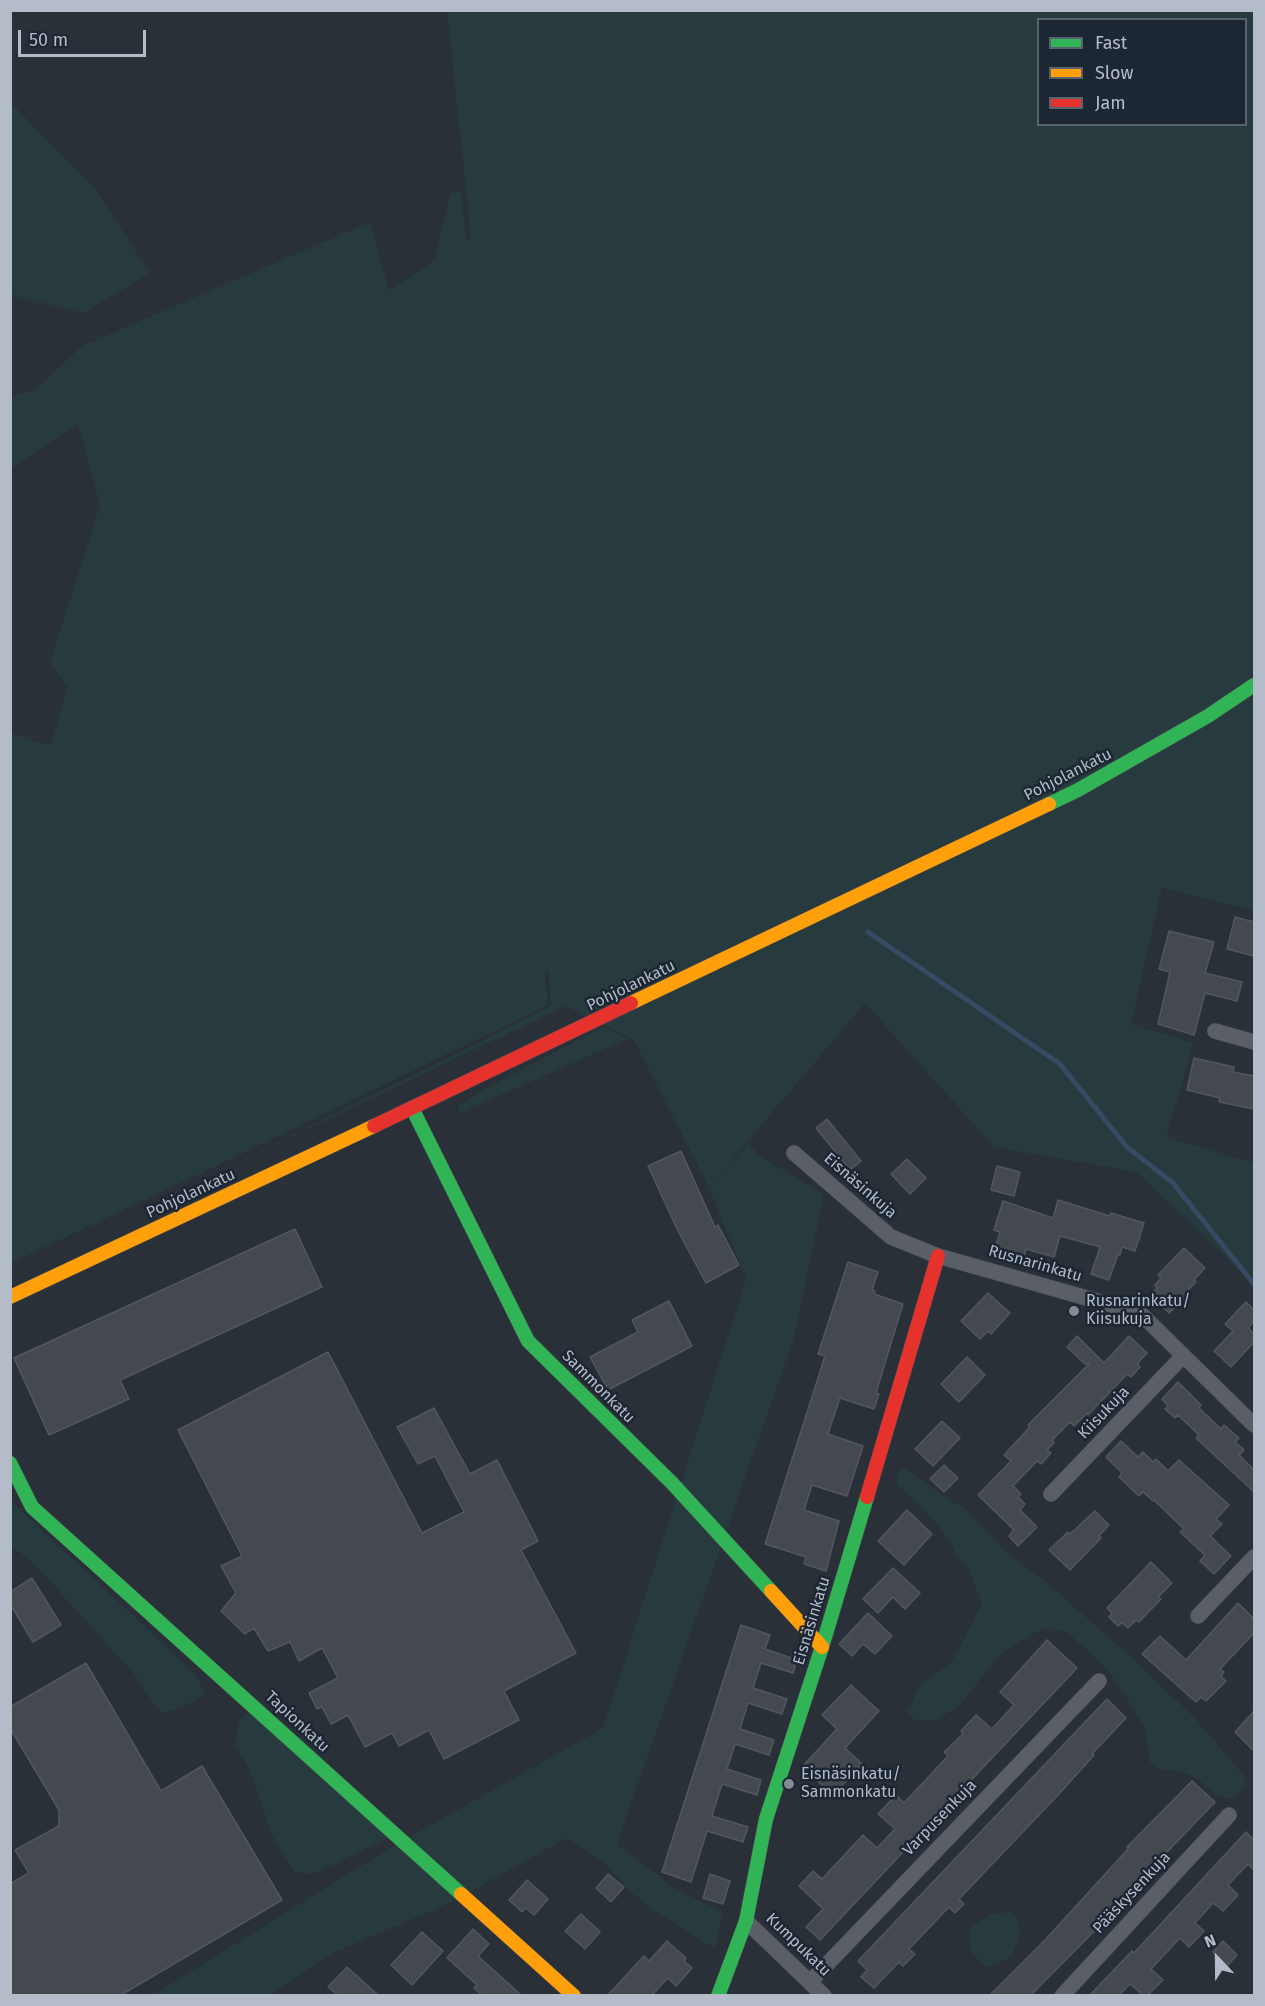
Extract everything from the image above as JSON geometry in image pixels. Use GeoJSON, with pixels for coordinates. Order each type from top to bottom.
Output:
{"type":"FeatureCollection","features":[{"type":"Feature","properties":{"kind":"street","name":"Pohjolankatu"},"geometry":{"type":"LineString","coordinates":[[10,1297],[1078,790],[1208,716],[1254,685]]}},
{"type":"Feature","properties":{"kind":"street"},"geometry":{"type":"LineString","coordinates":[[1215,1031],[1254,1042]]}},
{"type":"Feature","properties":{"kind":"street","name":"Sammonkatu"},"geometry":{"type":"LineString","coordinates":[[412,1108],[528,1341],[672,1483],[822,1647]]}},
{"type":"Feature","properties":{"kind":"street","name":"Eisnäsinkuja"},"geometry":{"type":"LineString","coordinates":[[794,1153],[891,1237],[938,1256]]}},
{"type":"Feature","properties":{"kind":"street","name":"Eisnäsinkatu"},"geometry":{"type":"LineString","coordinates":[[717,1995],[746,1921],[766,1819],[822,1647],[938,1256]]}},
{"type":"Feature","properties":{"kind":"street","name":"Rusnarinkatu"},"geometry":{"type":"LineString","coordinates":[[938,1256],[1140,1313],[1254,1425]]}},
{"type":"Feature","properties":{"kind":"street","name":"Kiisukuja"},"geometry":{"type":"LineString","coordinates":[[1051,1494],[1183,1356]]}},
{"type":"Feature","properties":{"kind":"street","name":"Tapionkatu"},"geometry":{"type":"LineString","coordinates":[[10,1463],[32,1507],[574,1995]]}},
{"type":"Feature","properties":{"kind":"street"},"geometry":{"type":"LineString","coordinates":[[1198,1616],[1254,1557]]}},
{"type":"Feature","properties":{"kind":"street","name":"Varpusenkuja"},"geometry":{"type":"LineString","coordinates":[[810,1982],[1098,1681]]}},
{"type":"Feature","properties":{"kind":"street","name":"Pääskysenkuja"},"geometry":{"type":"LineString","coordinates":[[1062,1995],[1229,1815]]}},
{"type":"Feature","properties":{"kind":"street","name":"Kumpukatu"},"geometry":{"type":"LineString","coordinates":[[746,1921],[824,1995]]}},
{"type":"Feature","properties":{"kind":"green space"},"geometry":{"type":"Polygon","coordinates":[[[447,11],[1254,11],[1254,910],[1162,888],[1131,1024],[1194,1043],[1166,1137],[1254,1163],[1254,1284],[1137,1172],[994,1147],[865,1003],[710,1186],[749,1143],[758,1155],[824,1194],[794,1338],[617,1844],[674,1888],[723,1912],[715,1949],[656,1912],[632,1893],[605,1863],[567,1838],[450,1903],[335,1952],[270,1995],[153,1995],[390,1848],[603,1728],[746,1279],[709,1188],[634,1040],[566,1006],[228,1167],[551,1006],[548,971],[545,973],[548,1005],[11,1263],[11,733],[50,746],[68,687],[50,663],[100,505],[78,424],[11,469],[11,397],[35,390],[82,346],[370,222],[389,290],[436,260],[451,193],[461,191],[466,240],[471,238],[447,11]]]}},
{"type":"Feature","properties":{"kind":"green space"},"geometry":{"type":"Polygon","coordinates":[[[11,105],[94,187],[150,273],[84,313],[11,295],[11,105]]]}},
{"type":"Feature","properties":{"kind":"green space"},"geometry":{"type":"Polygon","coordinates":[[[603,1027],[627,1039],[460,1113],[458,1111],[460,1105],[490,1086],[603,1027]]]}},
{"type":"Feature","properties":{"kind":"green space"},"geometry":{"type":"Polygon","coordinates":[[[905,1468],[966,1509],[1008,1554],[1045,1581],[1134,1660],[1195,1718],[1244,1776],[1246,1786],[1232,1799],[1217,1795],[1188,1774],[1175,1770],[1163,1771],[1150,1763],[1145,1728],[1124,1694],[1107,1669],[1067,1632],[1045,1628],[1018,1642],[996,1659],[960,1705],[936,1720],[916,1721],[907,1712],[919,1687],[952,1661],[982,1604],[969,1570],[958,1558],[948,1538],[924,1509],[897,1484],[898,1472],[905,1468]]]}},
{"type":"Feature","properties":{"kind":"green space"},"geometry":{"type":"Polygon","coordinates":[[[10,1500],[195,1674],[206,1695],[162,1713],[135,1675],[48,1579],[20,1552],[11,1548],[10,1500]]]}},
{"type":"Feature","properties":{"kind":"green space"},"geometry":{"type":"Polygon","coordinates":[[[253,1710],[391,1837],[313,1874],[294,1872],[272,1835],[251,1772],[235,1745],[239,1719],[253,1710]]]}},
{"type":"Feature","properties":{"kind":"green space"},"geometry":{"type":"Polygon","coordinates":[[[1012,1912],[1018,1920],[1020,1934],[1017,1944],[1011,1957],[988,1967],[973,1955],[968,1938],[971,1926],[992,1914],[1012,1912]]]}},
{"type":"Feature","properties":{"kind":"building"},"geometry":{"type":"Polygon","coordinates":[[[1235,917],[1254,922],[1254,956],[1227,949],[1235,917]]]}},
{"type":"Feature","properties":{"kind":"building"},"geometry":{"type":"Polygon","coordinates":[[[1169,931],[1214,942],[1205,973],[1242,982],[1237,1001],[1205,993],[1194,1035],[1158,1024],[1170,972],[1159,969],[1169,931]]]}},
{"type":"Feature","properties":{"kind":"building"},"geometry":{"type":"Polygon","coordinates":[[[1194,1058],[1234,1067],[1233,1072],[1254,1076],[1254,1109],[1219,1102],[1220,1098],[1187,1090],[1194,1058]]]}},
{"type":"Feature","properties":{"kind":"building"},"geometry":{"type":"Polygon","coordinates":[[[827,1119],[861,1161],[850,1170],[816,1128],[827,1119]]]}},
{"type":"Feature","properties":{"kind":"building"},"geometry":{"type":"Polygon","coordinates":[[[681,1151],[715,1227],[718,1225],[739,1265],[706,1283],[678,1231],[648,1166],[681,1151]]]}},
{"type":"Feature","properties":{"kind":"building"},"geometry":{"type":"Polygon","coordinates":[[[907,1159],[926,1178],[910,1194],[891,1174],[907,1159]]]}},
{"type":"Feature","properties":{"kind":"building"},"geometry":{"type":"Polygon","coordinates":[[[997,1166],[1020,1172],[1014,1196],[991,1190],[997,1166]]]}},
{"type":"Feature","properties":{"kind":"building"},"geometry":{"type":"Polygon","coordinates":[[[1058,1200],[1110,1216],[1111,1213],[1144,1223],[1135,1251],[1122,1247],[1109,1280],[1091,1274],[1100,1247],[1060,1236],[1054,1257],[1026,1249],[1024,1257],[995,1248],[1000,1232],[994,1230],[1003,1201],[1053,1218],[1058,1200]]]}},
{"type":"Feature","properties":{"kind":"building"},"geometry":{"type":"Polygon","coordinates":[[[295,1229],[322,1287],[120,1380],[129,1399],[49,1435],[14,1358],[295,1229]]]}},
{"type":"Feature","properties":{"kind":"building"},"geometry":{"type":"Polygon","coordinates":[[[1184,1248],[1205,1268],[1194,1280],[1196,1282],[1188,1290],[1190,1292],[1169,1313],[1151,1295],[1161,1278],[1158,1275],[1184,1248]]]}},
{"type":"Feature","properties":{"kind":"building"},"geometry":{"type":"Polygon","coordinates":[[[848,1262],[878,1272],[872,1290],[875,1291],[874,1294],[903,1304],[876,1393],[879,1394],[874,1409],[840,1398],[828,1434],[863,1446],[847,1496],[812,1485],[804,1510],[839,1521],[826,1571],[804,1564],[806,1557],[765,1544],[825,1356],[818,1354],[848,1262]]]}},
{"type":"Feature","properties":{"kind":"building"},"geometry":{"type":"Polygon","coordinates":[[[988,1293],[1010,1313],[991,1334],[988,1331],[980,1339],[961,1321],[988,1293]]]}},
{"type":"Feature","properties":{"kind":"building"},"geometry":{"type":"Polygon","coordinates":[[[669,1301],[692,1346],[608,1390],[590,1357],[638,1332],[632,1320],[669,1301]]]}},
{"type":"Feature","properties":{"kind":"building"},"geometry":{"type":"Polygon","coordinates":[[[1246,1302],[1254,1310],[1254,1321],[1248,1328],[1254,1334],[1254,1342],[1231,1367],[1214,1351],[1233,1331],[1225,1324],[1246,1302]]]}},
{"type":"Feature","properties":{"kind":"building"},"geometry":{"type":"Polygon","coordinates":[[[1077,1336],[1104,1363],[1129,1336],[1147,1353],[1137,1364],[1140,1367],[1131,1377],[1127,1374],[1088,1415],[1087,1413],[1074,1426],[1070,1422],[1052,1440],[1054,1443],[1047,1450],[1051,1453],[1041,1464],[1037,1461],[1013,1486],[1021,1494],[1018,1497],[1025,1504],[1020,1510],[1037,1527],[1018,1546],[1009,1536],[1014,1530],[978,1495],[1011,1461],[1004,1455],[1030,1427],[1028,1425],[1089,1364],[1085,1364],[1067,1347],[1077,1336]]]}},
{"type":"Feature","properties":{"kind":"building"},"geometry":{"type":"Polygon","coordinates":[[[328,1352],[422,1533],[464,1512],[435,1456],[418,1464],[397,1427],[434,1408],[470,1474],[497,1460],[538,1541],[521,1550],[576,1653],[504,1691],[519,1720],[444,1759],[429,1730],[399,1746],[392,1733],[365,1747],[348,1715],[331,1724],[322,1707],[317,1709],[309,1693],[338,1678],[322,1648],[299,1661],[290,1642],[268,1651],[254,1628],[245,1634],[221,1611],[236,1593],[221,1566],[242,1556],[178,1430],[328,1352]]]}},
{"type":"Feature","properties":{"kind":"building"},"geometry":{"type":"Polygon","coordinates":[[[967,1357],[985,1375],[959,1402],[941,1384],[967,1357]]]}},
{"type":"Feature","properties":{"kind":"building"},"geometry":{"type":"Polygon","coordinates":[[[1178,1382],[1201,1405],[1199,1408],[1221,1429],[1224,1425],[1239,1438],[1235,1442],[1244,1450],[1239,1455],[1254,1470],[1254,1492],[1196,1438],[1199,1435],[1178,1415],[1175,1418],[1165,1409],[1168,1406],[1162,1399],[1178,1382]]]}},
{"type":"Feature","properties":{"kind":"building"},"geometry":{"type":"Polygon","coordinates":[[[942,1421],[960,1438],[933,1466],[915,1449],[942,1421]]]}},
{"type":"Feature","properties":{"kind":"building"},"geometry":{"type":"Polygon","coordinates":[[[1121,1441],[1138,1457],[1143,1452],[1153,1462],[1156,1459],[1168,1471],[1179,1460],[1229,1505],[1216,1519],[1222,1524],[1210,1536],[1231,1556],[1214,1574],[1200,1561],[1205,1555],[1180,1532],[1184,1529],[1154,1500],[1143,1492],[1139,1496],[1119,1477],[1122,1473],[1106,1457],[1121,1441]]]}},
{"type":"Feature","properties":{"kind":"building"},"geometry":{"type":"Polygon","coordinates":[[[944,1465],[958,1478],[944,1492],[930,1479],[944,1465]]]}},
{"type":"Feature","properties":{"kind":"building"},"geometry":{"type":"Polygon","coordinates":[[[907,1510],[932,1534],[904,1565],[878,1541],[907,1510]]]}},
{"type":"Feature","properties":{"kind":"building"},"geometry":{"type":"Polygon","coordinates":[[[1095,1511],[1109,1525],[1099,1536],[1101,1538],[1070,1570],[1049,1550],[1095,1511]]]}},
{"type":"Feature","properties":{"kind":"building"},"geometry":{"type":"Polygon","coordinates":[[[1151,1562],[1172,1583],[1158,1597],[1161,1599],[1139,1622],[1136,1620],[1128,1628],[1122,1623],[1118,1626],[1109,1617],[1112,1613],[1107,1608],[1151,1562]]]}},
{"type":"Feature","properties":{"kind":"building"},"geometry":{"type":"Polygon","coordinates":[[[893,1568],[920,1593],[905,1609],[893,1597],[878,1613],[863,1599],[893,1568]]]}},
{"type":"Feature","properties":{"kind":"building"},"geometry":{"type":"Polygon","coordinates":[[[32,1578],[61,1625],[33,1642],[10,1604],[10,1592],[32,1578]]]}},
{"type":"Feature","properties":{"kind":"building"},"geometry":{"type":"Polygon","coordinates":[[[1238,1603],[1254,1619],[1254,1633],[1220,1669],[1224,1672],[1221,1676],[1226,1681],[1206,1701],[1201,1697],[1196,1702],[1142,1654],[1160,1636],[1186,1660],[1238,1603]]]}},
{"type":"Feature","properties":{"kind":"building"},"geometry":{"type":"Polygon","coordinates":[[[868,1613],[892,1636],[875,1654],[863,1644],[852,1656],[839,1644],[868,1613]]]}},
{"type":"Feature","properties":{"kind":"building"},"geometry":{"type":"Polygon","coordinates":[[[741,1625],[770,1635],[765,1649],[797,1660],[793,1673],[761,1663],[753,1688],[787,1699],[782,1714],[748,1703],[740,1729],[774,1740],[769,1755],[735,1744],[727,1769],[761,1780],[757,1795],[722,1784],[712,1816],[748,1827],[743,1842],[707,1831],[691,1882],[662,1872],[741,1625]]]}},
{"type":"Feature","properties":{"kind":"building"},"geometry":{"type":"Polygon","coordinates":[[[1047,1640],[1077,1668],[820,1940],[806,1927],[823,1909],[799,1886],[813,1871],[822,1879],[863,1835],[877,1848],[895,1829],[878,1814],[896,1795],[904,1803],[948,1756],[944,1752],[963,1734],[961,1731],[976,1715],[992,1729],[1014,1705],[1000,1692],[1047,1640]]]}},
{"type":"Feature","properties":{"kind":"building"},"geometry":{"type":"Polygon","coordinates":[[[86,1663],[161,1791],[202,1766],[282,1900],[121,1995],[10,1995],[10,1884],[29,1873],[15,1850],[59,1826],[59,1810],[10,1728],[10,1707],[86,1663]]]}},
{"type":"Feature","properties":{"kind":"building"},"geometry":{"type":"Polygon","coordinates":[[[851,1685],[879,1711],[845,1748],[862,1764],[833,1795],[802,1767],[837,1729],[822,1715],[851,1685]]]}},
{"type":"Feature","properties":{"kind":"building"},"geometry":{"type":"Polygon","coordinates":[[[1107,1699],[1126,1718],[1059,1794],[959,1899],[964,1904],[955,1913],[949,1907],[909,1949],[915,1954],[903,1966],[899,1962],[874,1988],[861,1977],[867,1970],[858,1961],[1107,1699]]]}},
{"type":"Feature","properties":{"kind":"building"},"geometry":{"type":"Polygon","coordinates":[[[1254,1711],[1254,1751],[1235,1732],[1254,1711]]]}},
{"type":"Feature","properties":{"kind":"building"},"geometry":{"type":"Polygon","coordinates":[[[1192,1781],[1215,1802],[1145,1875],[1118,1907],[1031,1995],[990,1995],[1045,1940],[1129,1848],[1127,1847],[1192,1781]]]}},
{"type":"Feature","properties":{"kind":"building"},"geometry":{"type":"Polygon","coordinates":[[[1246,1832],[1254,1840],[1254,1870],[1248,1864],[1228,1885],[1238,1895],[1223,1911],[1213,1903],[1195,1923],[1204,1931],[1189,1947],[1180,1938],[1151,1969],[1163,1980],[1148,1995],[1143,1995],[1130,1984],[1119,1995],[1090,1995],[1132,1951],[1134,1953],[1246,1832]]]}},
{"type":"Feature","properties":{"kind":"building"},"geometry":{"type":"Polygon","coordinates":[[[608,1874],[624,1887],[611,1902],[596,1888],[608,1874]]]}},
{"type":"Feature","properties":{"kind":"building"},"geometry":{"type":"Polygon","coordinates":[[[710,1874],[730,1881],[723,1904],[703,1898],[710,1874]]]}},
{"type":"Feature","properties":{"kind":"building"},"geometry":{"type":"Polygon","coordinates":[[[527,1880],[548,1899],[534,1915],[526,1908],[522,1912],[509,1900],[527,1880]]]}},
{"type":"Feature","properties":{"kind":"building"},"geometry":{"type":"Polygon","coordinates":[[[581,1914],[600,1932],[585,1949],[565,1931],[581,1914]]]}},
{"type":"Feature","properties":{"kind":"building"},"geometry":{"type":"Polygon","coordinates":[[[473,1929],[489,1944],[478,1956],[521,1995],[482,1995],[474,1988],[477,1985],[447,1958],[473,1929]]]}},
{"type":"Feature","properties":{"kind":"building"},"geometry":{"type":"Polygon","coordinates":[[[422,1932],[443,1951],[412,1985],[391,1965],[422,1932]]]}},
{"type":"Feature","properties":{"kind":"building"},"geometry":{"type":"Polygon","coordinates":[[[667,1941],[686,1958],[684,1961],[692,1968],[676,1986],[668,1978],[652,1995],[608,1995],[644,1956],[649,1961],[667,1941]]]}},
{"type":"Feature","properties":{"kind":"building"},"geometry":{"type":"Polygon","coordinates":[[[1223,1941],[1237,1955],[1227,1966],[1213,1952],[1223,1941]]]}},
{"type":"Feature","properties":{"kind":"building"},"geometry":{"type":"Polygon","coordinates":[[[347,1967],[378,1995],[338,1995],[328,1987],[347,1967]]]}},
{"type":"Feature","properties":{"kind":"waterway"},"geometry":{"type":"LineString","coordinates":[[868,932],[1060,1064],[1127,1147],[1173,1183],[1254,1284]]}},
{"type":"Feature","properties":{"kind":"traffic: fast"},"geometry":{"type":"LineString","coordinates":[[1049,804],[1208,716],[1254,685]]}},
{"type":"Feature","properties":{"kind":"traffic: fast"},"geometry":{"type":"LineString","coordinates":[[412,1108],[528,1341],[672,1483],[771,1591]]}},
{"type":"Feature","properties":{"kind":"traffic: fast"},"geometry":{"type":"LineString","coordinates":[[10,1463],[32,1507],[461,1894]]}},
{"type":"Feature","properties":{"kind":"traffic: fast"},"geometry":{"type":"LineString","coordinates":[[718,1996],[746,1921],[766,1819],[822,1647],[867,1497]]}},
{"type":"Feature","properties":{"kind":"traffic: slow"},"geometry":{"type":"LineString","coordinates":[[631,1003],[1049,804]]}},
{"type":"Feature","properties":{"kind":"traffic: slow"},"geometry":{"type":"LineString","coordinates":[[10,1297],[374,1126]]}},
{"type":"Feature","properties":{"kind":"traffic: slow"},"geometry":{"type":"LineString","coordinates":[[771,1591],[822,1647]]}},
{"type":"Feature","properties":{"kind":"traffic: slow"},"geometry":{"type":"LineString","coordinates":[[461,1894],[574,1996]]}},
{"type":"Feature","properties":{"kind":"traffic: jam"},"geometry":{"type":"LineString","coordinates":[[374,1126],[631,1003]]}},
{"type":"Feature","properties":{"kind":"traffic: jam"},"geometry":{"type":"LineString","coordinates":[[867,1497],[938,1256]]}},
{"type":"Feature","properties":{"kind":"place","name":"Rusnarinkatu/ Kiisukuja"},"geometry":{"type":"Point","coordinates":[1074,1311]}},
{"type":"Feature","properties":{"kind":"place","name":"Eisnäsinkatu/ Sammonkatu"},"geometry":{"type":"Point","coordinates":[789,1784]}}]}
